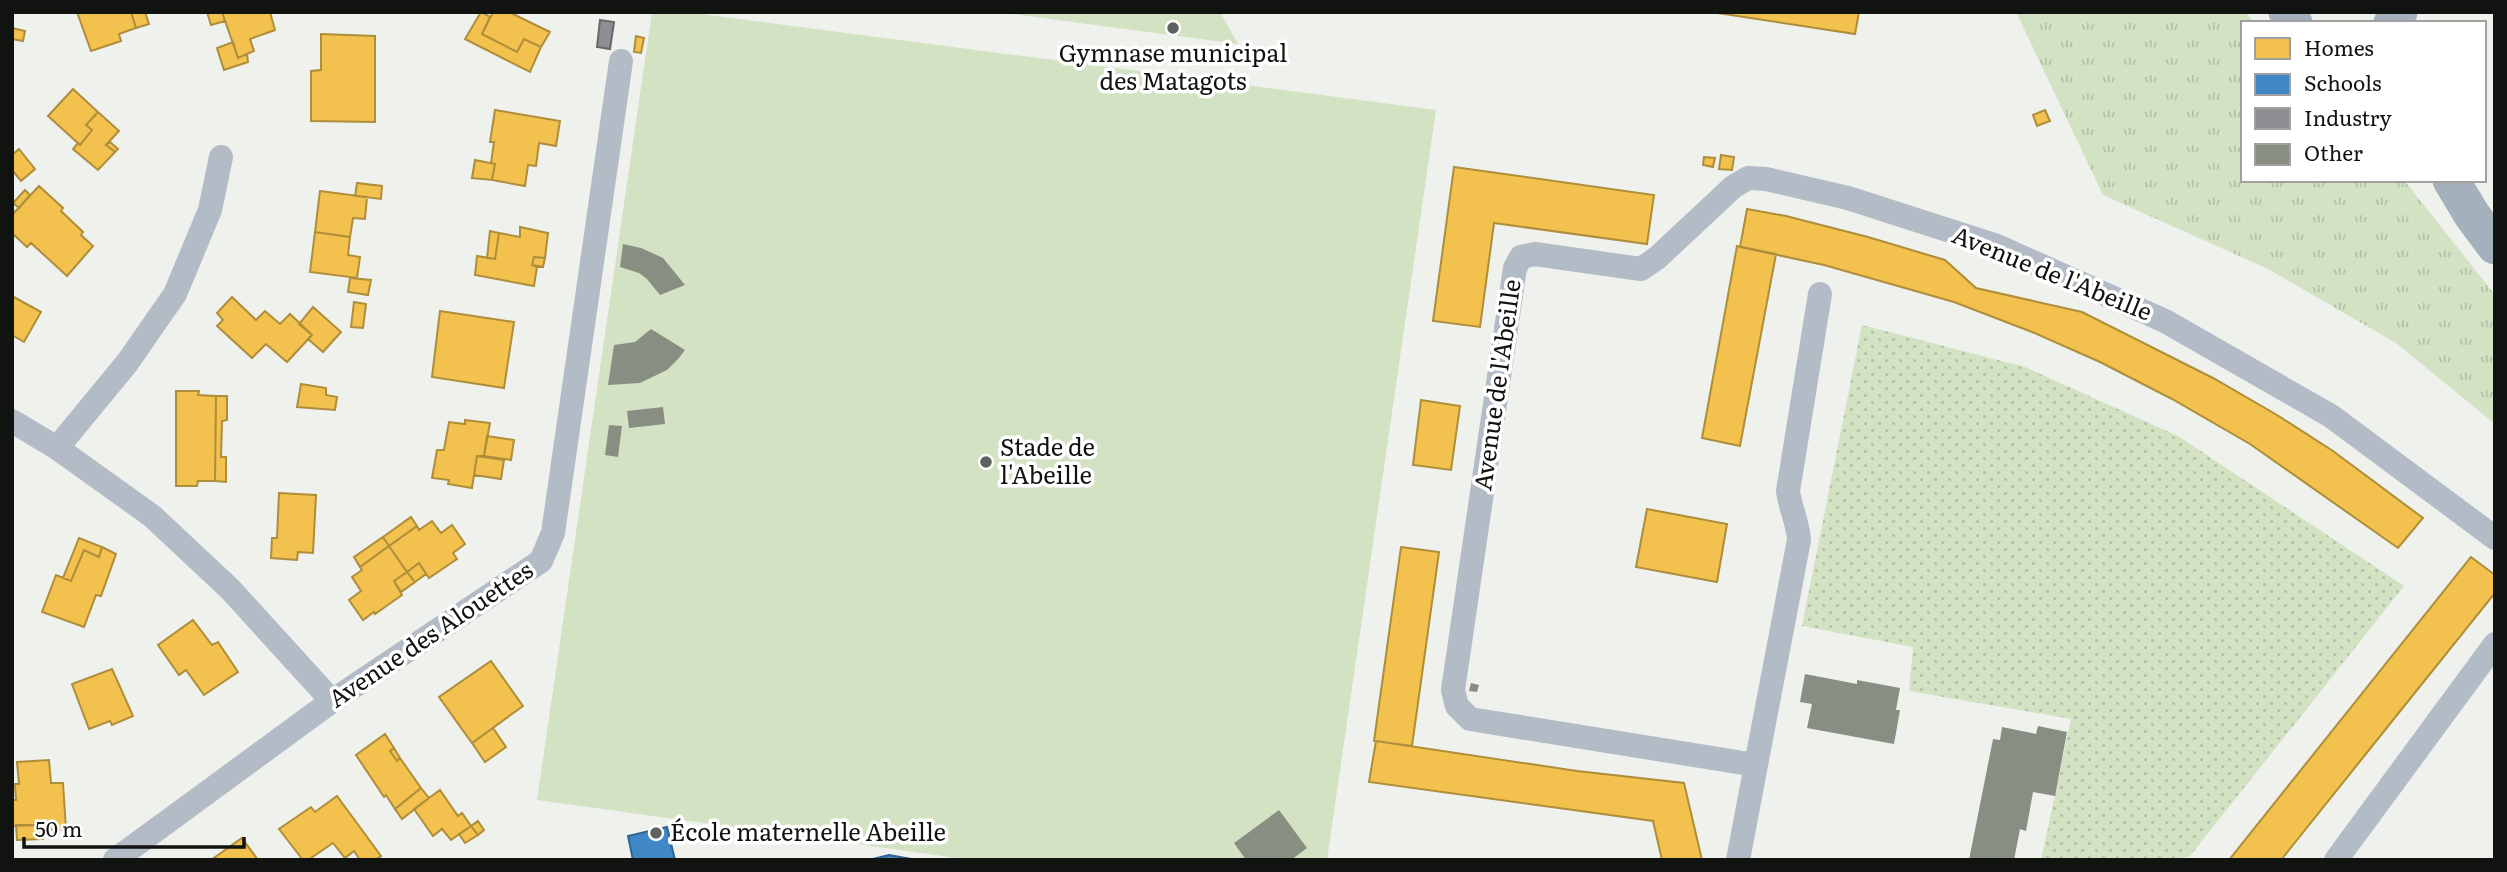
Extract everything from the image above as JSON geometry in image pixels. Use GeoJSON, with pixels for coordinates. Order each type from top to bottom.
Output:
{"type":"FeatureCollection","features":[{"type":"Feature","properties":{"kind":"main road"},"geometry":{"type":"LineString","coordinates":[[2452,182],[2495,246]]}},
{"type":"Feature","properties":{"kind":"main road"},"geometry":{"type":"LineString","coordinates":[[2472,182],[2495,214]]}},
{"type":"Feature","properties":{"kind":"street","name":"Avenue des Alouettes"},"geometry":{"type":"LineString","coordinates":[[115,860],[332,701],[541,561],[553,533],[621,61]]}},
{"type":"Feature","properties":{"kind":"street"},"geometry":{"type":"LineString","coordinates":[[57,448],[127,363],[175,294],[210,210],[221,157]]}},
{"type":"Feature","properties":{"kind":"street","name":"Avenue de l'Abeille"},"geometry":{"type":"LineString","coordinates":[[1756,765],[1470,719],[1457,706],[1453,690],[1515,268],[1521,257],[1535,254],[1641,269],[1657,258],[1733,187],[1748,178],[1766,179],[1848,198],[1997,246],[2165,321],[2332,416],[2495,538]]}},
{"type":"Feature","properties":{"kind":"street"},"geometry":{"type":"LineString","coordinates":[[1738,860],[1799,540],[1788,491],[1820,294]]}},
{"type":"Feature","properties":{"kind":"street"},"geometry":{"type":"LineString","coordinates":[[12,421],[57,448],[152,516],[230,589],[332,701]]}},
{"type":"Feature","properties":{"kind":"street"},"geometry":{"type":"LineString","coordinates":[[2336,860],[2495,644]]}},
{"type":"Feature","properties":{"kind":"green space","name":"Stade de l'Abeille"},"geometry":{"type":"Polygon","coordinates":[[[652,12],[686,12],[1436,110],[1327,860],[972,860],[537,800],[652,12]]]}},
{"type":"Feature","properties":{"kind":"green space","name":"Gymnase municipal des Matagots"},"geometry":{"type":"Polygon","coordinates":[[[997,12],[1220,12],[1238,44],[997,12]]]}},
{"type":"Feature","properties":{"kind":"green space"},"geometry":{"type":"Polygon","coordinates":[[[2016,12],[2245,12],[2253,21],[2241,21],[2241,182],[2406,182],[2495,295],[2495,424],[2396,343],[2268,269],[2103,195],[2016,12]]]}},
{"type":"Feature","properties":{"kind":"green space"},"geometry":{"type":"Polygon","coordinates":[[[1862,325],[2025,367],[2178,436],[2404,586],[2190,856],[2170,860],[2041,860],[2071,719],[1909,691],[1913,647],[1802,626],[1862,325]]]}},
{"type":"Feature","properties":{"kind":"building: Homes"},"geometry":{"type":"Polygon","coordinates":[[[77,12],[131,12],[136,28],[119,34],[121,41],[91,51],[77,12]]]}},
{"type":"Feature","properties":{"kind":"building: Homes"},"geometry":{"type":"Polygon","coordinates":[[[131,12],[145,12],[149,24],[136,28],[131,12]]]}},
{"type":"Feature","properties":{"kind":"building: Homes"},"geometry":{"type":"Polygon","coordinates":[[[207,12],[222,12],[225,21],[211,25],[207,12]]]}},
{"type":"Feature","properties":{"kind":"building: Homes"},"geometry":{"type":"Polygon","coordinates":[[[222,12],[270,12],[275,30],[250,39],[254,51],[238,58],[222,12]]]}},
{"type":"Feature","properties":{"kind":"building: Homes"},"geometry":{"type":"Polygon","coordinates":[[[481,12],[490,17],[482,34],[517,52],[524,39],[541,47],[530,72],[465,39],[481,12]]]}},
{"type":"Feature","properties":{"kind":"building: Homes"},"geometry":{"type":"Polygon","coordinates":[[[493,12],[509,12],[550,32],[541,47],[524,39],[517,52],[482,34],[493,12]]]}},
{"type":"Feature","properties":{"kind":"building: Homes"},"geometry":{"type":"Polygon","coordinates":[[[1711,12],[1859,12],[1855,34],[1711,12]]]}},
{"type":"Feature","properties":{"kind":"building: Homes"},"geometry":{"type":"Polygon","coordinates":[[[12,28],[25,31],[23,41],[12,39],[12,28]]]}},
{"type":"Feature","properties":{"kind":"building: Homes"},"geometry":{"type":"Polygon","coordinates":[[[321,34],[375,36],[375,122],[311,121],[311,71],[321,70],[321,34]]]}},
{"type":"Feature","properties":{"kind":"building: Homes"},"geometry":{"type":"Polygon","coordinates":[[[636,36],[644,38],[641,53],[634,52],[636,36]]]}},
{"type":"Feature","properties":{"kind":"building: Homes"},"geometry":{"type":"Polygon","coordinates":[[[233,42],[238,58],[247,54],[248,62],[224,70],[217,48],[233,42]]]}},
{"type":"Feature","properties":{"kind":"building: Homes"},"geometry":{"type":"Polygon","coordinates":[[[73,89],[98,112],[86,125],[92,130],[80,145],[48,116],[73,89]]]}},
{"type":"Feature","properties":{"kind":"building: Homes"},"geometry":{"type":"Polygon","coordinates":[[[495,110],[560,121],[556,146],[539,143],[536,166],[528,165],[525,186],[492,180],[495,164],[491,163],[494,142],[490,142],[495,110]]]}},
{"type":"Feature","properties":{"kind":"building: Homes"},"geometry":{"type":"Polygon","coordinates":[[[2045,110],[2050,121],[2037,126],[2033,115],[2045,110]]]}},
{"type":"Feature","properties":{"kind":"building: Homes"},"geometry":{"type":"Polygon","coordinates":[[[98,112],[119,131],[106,145],[115,152],[98,170],[73,149],[78,143],[80,145],[92,130],[86,125],[98,112]]]}},
{"type":"Feature","properties":{"kind":"building: Homes"},"geometry":{"type":"Polygon","coordinates":[[[110,142],[118,149],[115,152],[106,145],[110,142]]]}},
{"type":"Feature","properties":{"kind":"building: Homes"},"geometry":{"type":"Polygon","coordinates":[[[19,149],[35,169],[21,181],[12,170],[12,155],[19,149]]]}},
{"type":"Feature","properties":{"kind":"building: Homes"},"geometry":{"type":"Polygon","coordinates":[[[1721,155],[1734,157],[1732,170],[1719,169],[1721,155]]]}},
{"type":"Feature","properties":{"kind":"building: Homes"},"geometry":{"type":"Polygon","coordinates":[[[1704,157],[1715,158],[1713,167],[1703,165],[1704,157]]]}},
{"type":"Feature","properties":{"kind":"building: Homes"},"geometry":{"type":"Polygon","coordinates":[[[475,160],[495,164],[492,180],[472,178],[475,160]]]}},
{"type":"Feature","properties":{"kind":"building: Homes"},"geometry":{"type":"Polygon","coordinates":[[[1454,167],[1654,195],[1647,244],[1494,223],[1480,327],[1433,321],[1454,167]]]}},
{"type":"Feature","properties":{"kind":"building: Homes"},"geometry":{"type":"Polygon","coordinates":[[[357,183],[382,186],[381,199],[355,196],[357,183]]]}},
{"type":"Feature","properties":{"kind":"building: Homes"},"geometry":{"type":"Polygon","coordinates":[[[39,186],[63,208],[61,211],[93,246],[67,276],[31,243],[27,247],[12,233],[12,215],[39,186]]]}},
{"type":"Feature","properties":{"kind":"building: Homes"},"geometry":{"type":"Polygon","coordinates":[[[25,190],[30,195],[19,208],[13,203],[25,190]]]}},
{"type":"Feature","properties":{"kind":"building: Homes"},"geometry":{"type":"Polygon","coordinates":[[[320,191],[367,197],[365,219],[353,218],[350,237],[315,232],[320,191]]]}},
{"type":"Feature","properties":{"kind":"building: Homes"},"geometry":{"type":"Polygon","coordinates":[[[1747,209],[1868,237],[1945,260],[1976,288],[2082,312],[2213,378],[2277,415],[2333,451],[2423,518],[2398,548],[2250,444],[2100,362],[1954,302],[1824,265],[1740,247],[1747,209]]]}},
{"type":"Feature","properties":{"kind":"building: Homes"},"geometry":{"type":"Polygon","coordinates":[[[520,227],[548,233],[545,258],[534,257],[532,265],[537,267],[534,286],[475,275],[477,256],[495,259],[499,233],[520,237],[520,227]]]}},
{"type":"Feature","properties":{"kind":"building: Homes"},"geometry":{"type":"Polygon","coordinates":[[[490,231],[499,233],[495,259],[487,258],[490,231]]]}},
{"type":"Feature","properties":{"kind":"building: Homes"},"geometry":{"type":"Polygon","coordinates":[[[315,232],[350,237],[348,255],[360,257],[357,278],[310,272],[315,232]]]}},
{"type":"Feature","properties":{"kind":"building: Homes"},"geometry":{"type":"Polygon","coordinates":[[[1737,246],[1776,254],[1740,446],[1702,438],[1737,246]]]}},
{"type":"Feature","properties":{"kind":"building: Homes"},"geometry":{"type":"Polygon","coordinates":[[[534,257],[545,258],[543,267],[532,265],[534,257]]]}},
{"type":"Feature","properties":{"kind":"building: Homes"},"geometry":{"type":"Polygon","coordinates":[[[350,278],[371,280],[368,295],[348,292],[350,278]]]}},
{"type":"Feature","properties":{"kind":"building: Homes"},"geometry":{"type":"Polygon","coordinates":[[[12,296],[41,312],[24,342],[12,335],[12,296]]]}},
{"type":"Feature","properties":{"kind":"building: Homes"},"geometry":{"type":"Polygon","coordinates":[[[232,297],[256,320],[265,311],[280,324],[290,314],[312,335],[287,362],[266,344],[252,358],[217,326],[223,320],[217,313],[232,297]]]}},
{"type":"Feature","properties":{"kind":"building: Homes"},"geometry":{"type":"Polygon","coordinates":[[[354,302],[366,304],[363,328],[351,327],[354,302]]]}},
{"type":"Feature","properties":{"kind":"building: Homes"},"geometry":{"type":"Polygon","coordinates":[[[313,307],[341,332],[323,352],[308,339],[312,335],[299,324],[313,307]]]}},
{"type":"Feature","properties":{"kind":"building: Homes"},"geometry":{"type":"Polygon","coordinates":[[[440,311],[514,322],[504,388],[432,377],[440,311]]]}},
{"type":"Feature","properties":{"kind":"building: Homes"},"geometry":{"type":"Polygon","coordinates":[[[301,384],[326,388],[326,395],[337,397],[335,410],[297,407],[301,384]]]}},
{"type":"Feature","properties":{"kind":"building: Homes"},"geometry":{"type":"Polygon","coordinates":[[[176,391],[199,391],[198,395],[216,396],[215,481],[198,481],[197,486],[176,486],[176,391]]]}},
{"type":"Feature","properties":{"kind":"building: Homes"},"geometry":{"type":"Polygon","coordinates":[[[216,396],[227,396],[227,420],[222,421],[221,457],[226,457],[226,482],[215,481],[216,396]]]}},
{"type":"Feature","properties":{"kind":"building: Homes"},"geometry":{"type":"Polygon","coordinates":[[[1421,400],[1460,406],[1451,470],[1413,465],[1421,400]]]}},
{"type":"Feature","properties":{"kind":"building: Homes"},"geometry":{"type":"Polygon","coordinates":[[[465,420],[490,423],[484,456],[477,456],[472,488],[448,484],[449,480],[432,478],[437,450],[444,450],[449,422],[465,424],[465,420]]]}},
{"type":"Feature","properties":{"kind":"building: Homes"},"geometry":{"type":"Polygon","coordinates":[[[487,436],[514,440],[511,460],[484,456],[487,436]]]}},
{"type":"Feature","properties":{"kind":"building: Homes"},"geometry":{"type":"Polygon","coordinates":[[[477,456],[504,460],[501,479],[474,475],[477,456]]]}},
{"type":"Feature","properties":{"kind":"building: Homes"},"geometry":{"type":"Polygon","coordinates":[[[279,493],[316,495],[313,553],[298,552],[297,560],[271,558],[272,538],[277,538],[279,493]]]}},
{"type":"Feature","properties":{"kind":"building: Homes"},"geometry":{"type":"Polygon","coordinates":[[[1647,509],[1727,524],[1717,582],[1636,567],[1647,509]]]}},
{"type":"Feature","properties":{"kind":"building: Homes"},"geometry":{"type":"Polygon","coordinates":[[[411,517],[417,526],[389,546],[383,537],[411,517]]]}},
{"type":"Feature","properties":{"kind":"building: Homes"},"geometry":{"type":"Polygon","coordinates":[[[432,521],[441,533],[452,525],[465,544],[453,553],[457,559],[429,578],[419,563],[407,572],[389,546],[417,526],[419,530],[432,521]]]}},
{"type":"Feature","properties":{"kind":"building: Homes"},"geometry":{"type":"Polygon","coordinates":[[[383,537],[389,546],[360,567],[354,557],[383,537]]]}},
{"type":"Feature","properties":{"kind":"building: Homes"},"geometry":{"type":"Polygon","coordinates":[[[79,538],[102,547],[99,557],[84,550],[71,581],[63,578],[79,538]]]}},
{"type":"Feature","properties":{"kind":"building: Homes"},"geometry":{"type":"Polygon","coordinates":[[[389,546],[407,572],[394,581],[402,595],[363,620],[349,600],[361,591],[352,577],[362,570],[360,567],[389,546]]]}},
{"type":"Feature","properties":{"kind":"building: Homes"},"geometry":{"type":"Polygon","coordinates":[[[102,547],[116,554],[101,596],[96,595],[84,627],[42,612],[56,575],[71,581],[84,550],[99,557],[102,547]]]}},
{"type":"Feature","properties":{"kind":"building: Homes"},"geometry":{"type":"Polygon","coordinates":[[[1401,547],[1439,552],[1412,746],[1374,741],[1401,547]]]}},
{"type":"Feature","properties":{"kind":"building: Homes"},"geometry":{"type":"Polygon","coordinates":[[[2471,557],[2495,575],[2495,593],[2281,860],[2229,860],[2471,557]]]}},
{"type":"Feature","properties":{"kind":"building: Homes"},"geometry":{"type":"Polygon","coordinates":[[[419,563],[426,574],[415,582],[407,572],[419,563]]]}},
{"type":"Feature","properties":{"kind":"building: Homes"},"geometry":{"type":"Polygon","coordinates":[[[407,572],[415,582],[401,592],[394,581],[407,572]]]}},
{"type":"Feature","properties":{"kind":"building: Homes"},"geometry":{"type":"Polygon","coordinates":[[[193,620],[212,645],[218,642],[238,672],[204,695],[186,670],[179,675],[158,645],[193,620]]]}},
{"type":"Feature","properties":{"kind":"building: Homes"},"geometry":{"type":"Polygon","coordinates":[[[491,661],[523,706],[472,743],[439,697],[491,661]]]}},
{"type":"Feature","properties":{"kind":"building: Homes"},"geometry":{"type":"Polygon","coordinates":[[[112,669],[133,716],[112,725],[110,721],[89,729],[72,684],[112,669]]]}},
{"type":"Feature","properties":{"kind":"building: Homes"},"geometry":{"type":"Polygon","coordinates":[[[493,728],[506,747],[485,762],[472,743],[493,728]]]}},
{"type":"Feature","properties":{"kind":"building: Homes"},"geometry":{"type":"Polygon","coordinates":[[[385,734],[394,748],[390,751],[397,761],[400,758],[421,788],[395,809],[356,755],[385,734]]]}},
{"type":"Feature","properties":{"kind":"building: Homes"},"geometry":{"type":"Polygon","coordinates":[[[1376,741],[1577,771],[1684,783],[1702,860],[1662,860],[1653,821],[1369,782],[1376,741]]]}},
{"type":"Feature","properties":{"kind":"building: Homes"},"geometry":{"type":"Polygon","coordinates":[[[394,748],[400,758],[397,761],[390,751],[394,748]]]}},
{"type":"Feature","properties":{"kind":"building: Homes"},"geometry":{"type":"Polygon","coordinates":[[[49,760],[51,783],[63,783],[66,829],[43,830],[42,825],[12,826],[12,800],[16,800],[15,784],[19,784],[17,762],[49,760]]]}},
{"type":"Feature","properties":{"kind":"building: Homes"},"geometry":{"type":"Polygon","coordinates":[[[421,788],[429,798],[402,819],[395,809],[421,788]]]}},
{"type":"Feature","properties":{"kind":"building: Homes"},"geometry":{"type":"Polygon","coordinates":[[[440,790],[458,816],[462,813],[471,826],[451,840],[442,829],[433,836],[414,809],[440,790]]]}},
{"type":"Feature","properties":{"kind":"building: Homes"},"geometry":{"type":"Polygon","coordinates":[[[337,796],[381,856],[375,860],[360,860],[354,851],[345,858],[333,843],[308,860],[303,860],[279,829],[311,807],[315,812],[337,796]]]}},
{"type":"Feature","properties":{"kind":"building: Homes"},"geometry":{"type":"Polygon","coordinates":[[[478,821],[484,830],[478,835],[471,826],[478,821]]]}},
{"type":"Feature","properties":{"kind":"building: Homes"},"geometry":{"type":"Polygon","coordinates":[[[16,825],[42,825],[43,839],[17,840],[16,825]]]}},
{"type":"Feature","properties":{"kind":"building: Homes"},"geometry":{"type":"Polygon","coordinates":[[[471,826],[478,835],[465,843],[459,834],[471,826]]]}},
{"type":"Feature","properties":{"kind":"building: Homes"},"geometry":{"type":"Polygon","coordinates":[[[242,838],[258,860],[211,860],[242,838]]]}},
{"type":"Feature","properties":{"kind":"building: Schools"},"geometry":{"type":"Polygon","coordinates":[[[667,827],[675,860],[633,860],[628,836],[667,827]]]}},
{"type":"Feature","properties":{"kind":"building: Schools"},"geometry":{"type":"Polygon","coordinates":[[[889,855],[917,860],[869,860],[889,855]]]}},
{"type":"Feature","properties":{"kind":"building: Industry"},"geometry":{"type":"Polygon","coordinates":[[[600,20],[614,22],[610,49],[597,47],[600,20]]]}},
{"type":"Feature","properties":{"kind":"building: Other"},"geometry":{"type":"Polygon","coordinates":[[[623,244],[641,248],[663,258],[685,285],[660,295],[639,273],[620,267],[623,244]]]}},
{"type":"Feature","properties":{"kind":"building: Other"},"geometry":{"type":"Polygon","coordinates":[[[651,329],[685,350],[667,370],[640,383],[608,385],[614,345],[635,342],[651,329]]]}},
{"type":"Feature","properties":{"kind":"building: Other"},"geometry":{"type":"Polygon","coordinates":[[[663,407],[665,424],[629,428],[627,411],[663,407]]]}},
{"type":"Feature","properties":{"kind":"building: Other"},"geometry":{"type":"Polygon","coordinates":[[[609,425],[622,426],[618,457],[605,455],[609,425]]]}},
{"type":"Feature","properties":{"kind":"building: Other"},"geometry":{"type":"Polygon","coordinates":[[[1805,674],[1857,684],[1857,680],[1900,688],[1896,710],[1900,710],[1894,744],[1807,728],[1812,704],[1800,702],[1805,674]]]}},
{"type":"Feature","properties":{"kind":"building: Other"},"geometry":{"type":"Polygon","coordinates":[[[1471,683],[1479,685],[1477,692],[1469,691],[1471,683]]]}},
{"type":"Feature","properties":{"kind":"building: Other"},"geometry":{"type":"Polygon","coordinates":[[[2038,726],[2067,732],[2055,796],[2033,792],[2026,831],[2020,829],[2014,860],[1969,860],[1993,739],[2000,740],[2002,727],[2036,734],[2038,726]]]}},
{"type":"Feature","properties":{"kind":"building: Other"},"geometry":{"type":"Polygon","coordinates":[[[1279,810],[1307,848],[1291,860],[1246,860],[1234,843],[1279,810]]]}},
{"type":"Feature","properties":{"kind":"place","name":"Gymnase municipal des Matagots"},"geometry":{"type":"Point","coordinates":[1173,28]}},
{"type":"Feature","properties":{"kind":"place","name":"Stade de l'Abeille"},"geometry":{"type":"Point","coordinates":[986,462]}},
{"type":"Feature","properties":{"kind":"place","name":"École maternelle Abeille"},"geometry":{"type":"Point","coordinates":[656,833]}}]}
